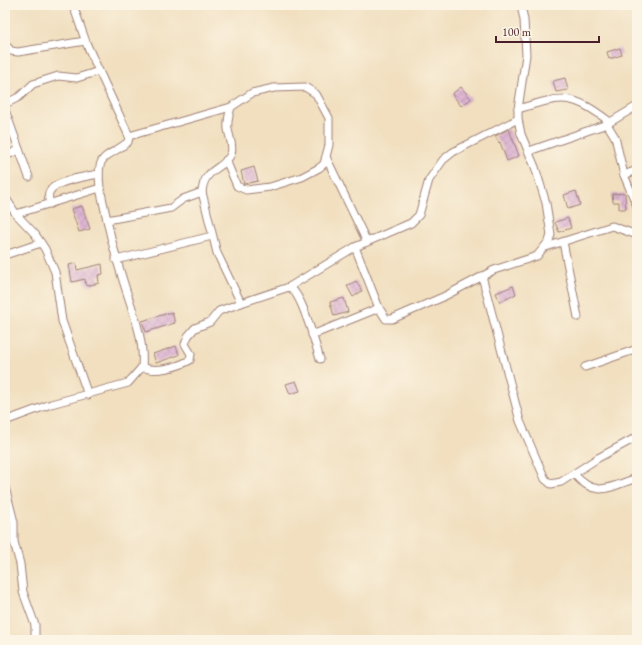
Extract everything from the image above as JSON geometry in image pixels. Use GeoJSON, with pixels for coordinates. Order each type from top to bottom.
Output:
{"type":"FeatureCollection","features":[{"type":"Feature","properties":{"kind":"street"},"geometry":{"type":"LineString","coordinates":[[5,421],[51,404],[128,383],[142,367],[141,348],[137,327],[116,260],[100,188],[99,174],[101,161],[108,154],[128,142],[129,136],[85,41],[73,5]]}},
{"type":"Feature","properties":{"kind":"street"},"geometry":{"type":"LineString","coordinates":[[355,247],[379,308],[386,319],[392,318],[442,297],[504,266],[537,256],[546,247],[551,235],[546,203],[529,151],[521,134],[518,119],[518,109],[526,55],[524,20],[521,5]]}},
{"type":"Feature","properties":{"kind":"street"},"geometry":{"type":"LineString","coordinates":[[5,44],[11,51],[18,52],[85,41]]}},
{"type":"Feature","properties":{"kind":"street"},"geometry":{"type":"LineString","coordinates":[[5,104],[20,97],[33,84],[58,76],[78,78],[99,72]]}},
{"type":"Feature","properties":{"kind":"street"},"geometry":{"type":"LineString","coordinates":[[129,136],[231,107],[252,93],[274,88],[305,87],[316,94],[329,118],[329,145],[324,164],[319,168],[302,177],[270,187],[246,190],[237,186],[226,160]]}},
{"type":"Feature","properties":{"kind":"street"},"geometry":{"type":"LineString","coordinates":[[518,109],[546,100],[566,99],[579,101],[591,107],[609,123],[615,137],[624,175],[637,206]]}},
{"type":"Feature","properties":{"kind":"street"},"geometry":{"type":"LineString","coordinates":[[529,151],[609,123],[637,106]]}},
{"type":"Feature","properties":{"kind":"street"},"geometry":{"type":"LineString","coordinates":[[231,107],[228,119],[228,129],[232,146],[231,154],[210,173],[203,183],[202,192],[216,253],[241,303]]}},
{"type":"Feature","properties":{"kind":"street"},"geometry":{"type":"LineString","coordinates":[[5,110],[18,150],[29,177]]}},
{"type":"Feature","properties":{"kind":"street"},"geometry":{"type":"LineString","coordinates":[[142,367],[151,370],[178,365],[190,360],[192,357],[186,347],[185,340],[193,330],[210,322],[219,311],[288,287],[355,247],[411,223],[417,219],[429,180],[438,165],[453,152],[518,119]]}},
{"type":"Feature","properties":{"kind":"street"},"geometry":{"type":"LineString","coordinates":[[5,156],[18,150]]}},
{"type":"Feature","properties":{"kind":"street"},"geometry":{"type":"LineString","coordinates":[[326,157],[367,242]]}},
{"type":"Feature","properties":{"kind":"street"},"geometry":{"type":"LineString","coordinates":[[624,175],[637,170]]}},
{"type":"Feature","properties":{"kind":"street"},"geometry":{"type":"LineString","coordinates":[[50,204],[48,196],[52,188],[61,183],[99,174]]}},
{"type":"Feature","properties":{"kind":"street"},"geometry":{"type":"LineString","coordinates":[[16,214],[100,188]]}},
{"type":"Feature","properties":{"kind":"street"},"geometry":{"type":"LineString","coordinates":[[107,220],[171,208],[183,199],[202,192]]}},
{"type":"Feature","properties":{"kind":"street"},"geometry":{"type":"LineString","coordinates":[[5,197],[16,214],[41,243],[55,272],[62,321],[88,395]]}},
{"type":"Feature","properties":{"kind":"street"},"geometry":{"type":"LineString","coordinates":[[546,247],[612,226],[637,235]]}},
{"type":"Feature","properties":{"kind":"street"},"geometry":{"type":"LineString","coordinates":[[116,260],[212,236]]}},
{"type":"Feature","properties":{"kind":"street"},"geometry":{"type":"LineString","coordinates":[[563,242],[578,317]]}},
{"type":"Feature","properties":{"kind":"street"},"geometry":{"type":"LineString","coordinates":[[5,255],[41,243]]}},
{"type":"Feature","properties":{"kind":"street"},"geometry":{"type":"LineString","coordinates":[[482,276],[520,420],[545,479],[551,484],[562,482],[598,458],[637,437]]}},
{"type":"Feature","properties":{"kind":"street"},"geometry":{"type":"LineString","coordinates":[[288,287],[291,288],[299,299],[320,359]]}},
{"type":"Feature","properties":{"kind":"street"},"geometry":{"type":"LineString","coordinates":[[312,335],[379,308]]}},
{"type":"Feature","properties":{"kind":"street"},"geometry":{"type":"LineString","coordinates":[[585,366],[637,349]]}},
{"type":"Feature","properties":{"kind":"street"},"geometry":{"type":"LineString","coordinates":[[574,474],[583,485],[597,490],[637,478]]}},
{"type":"Feature","properties":{"kind":"street"},"geometry":{"type":"LineString","coordinates":[[5,487],[14,522],[14,542],[20,564],[23,592],[35,625],[35,640]]}},
{"type":"Feature","properties":{"kind":"building"},"geometry":{"type":"Polygon","coordinates":[[[620,48],[622,55],[609,59],[607,52],[620,48]]]}},
{"type":"Feature","properties":{"kind":"building"},"geometry":{"type":"Polygon","coordinates":[[[565,78],[568,90],[556,92],[553,81],[565,78]]]}},
{"type":"Feature","properties":{"kind":"building"},"geometry":{"type":"Polygon","coordinates":[[[461,87],[471,99],[461,106],[452,94],[461,87]]]}},
{"type":"Feature","properties":{"kind":"building"},"geometry":{"type":"Polygon","coordinates":[[[509,129],[519,156],[507,161],[500,142],[499,143],[495,136],[509,129]]]}},
{"type":"Feature","properties":{"kind":"building"},"geometry":{"type":"Polygon","coordinates":[[[254,167],[258,181],[244,184],[241,171],[254,167]]]}},
{"type":"Feature","properties":{"kind":"building"},"geometry":{"type":"Polygon","coordinates":[[[576,191],[580,205],[568,209],[564,195],[576,191]]]}},
{"type":"Feature","properties":{"kind":"building"},"geometry":{"type":"Polygon","coordinates":[[[625,193],[626,209],[619,209],[619,202],[613,202],[612,194],[625,193]]]}},
{"type":"Feature","properties":{"kind":"building"},"geometry":{"type":"Polygon","coordinates":[[[82,206],[90,229],[79,232],[71,209],[82,206]]]}},
{"type":"Feature","properties":{"kind":"building"},"geometry":{"type":"Polygon","coordinates":[[[568,218],[571,228],[559,232],[555,222],[568,218]]]}},
{"type":"Feature","properties":{"kind":"building"},"geometry":{"type":"Polygon","coordinates":[[[76,263],[77,270],[102,264],[103,274],[98,275],[99,283],[86,286],[85,279],[72,282],[69,265],[76,263]]]}},
{"type":"Feature","properties":{"kind":"building"},"geometry":{"type":"Polygon","coordinates":[[[356,281],[362,291],[353,297],[347,286],[356,281]]]}},
{"type":"Feature","properties":{"kind":"building"},"geometry":{"type":"Polygon","coordinates":[[[513,286],[516,294],[500,302],[496,293],[513,286]]]}},
{"type":"Feature","properties":{"kind":"building"},"geometry":{"type":"Polygon","coordinates":[[[344,298],[348,312],[334,316],[330,302],[344,298]]]}},
{"type":"Feature","properties":{"kind":"building"},"geometry":{"type":"Polygon","coordinates":[[[172,312],[175,323],[146,332],[142,321],[172,312]]]}},
{"type":"Feature","properties":{"kind":"building"},"geometry":{"type":"Polygon","coordinates":[[[176,346],[179,355],[156,363],[153,354],[176,346]]]}},
{"type":"Feature","properties":{"kind":"building"},"geometry":{"type":"Polygon","coordinates":[[[296,381],[300,391],[290,394],[286,384],[296,381]]]}}]}
